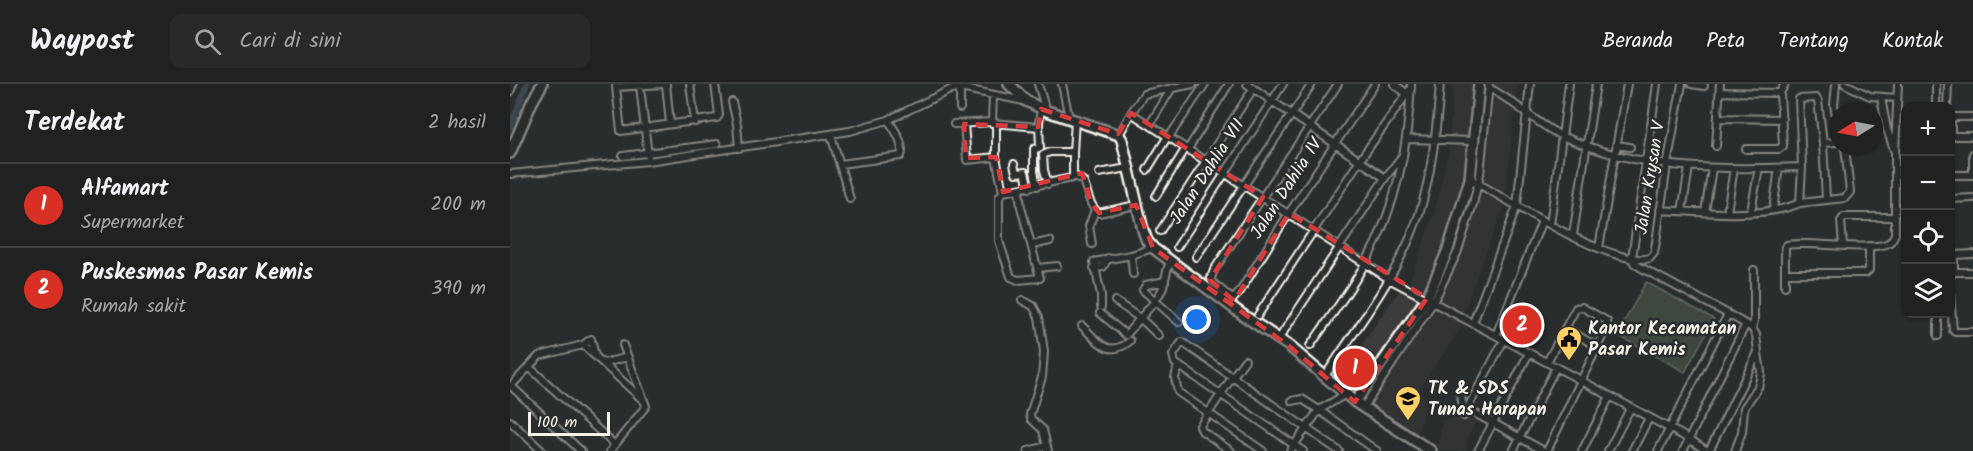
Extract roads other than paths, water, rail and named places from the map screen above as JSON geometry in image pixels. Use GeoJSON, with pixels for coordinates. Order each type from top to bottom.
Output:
{"type":"FeatureCollection","features":[{"type":"Feature","properties":{"kind":"street"},"geometry":{"type":"LineString","coordinates":[[510,92],[513,84]]}},
{"type":"Feature","properties":{"kind":"street"},"geometry":{"type":"LineString","coordinates":[[510,153],[542,84]]}},
{"type":"Feature","properties":{"kind":"street"},"geometry":{"type":"LineString","coordinates":[[670,124],[665,84],[618,86],[615,89],[621,131],[695,122],[718,117],[715,84]]}},
{"type":"Feature","properties":{"kind":"street"},"geometry":{"type":"LineString","coordinates":[[690,84],[695,122]]}},
{"type":"Feature","properties":{"kind":"street"},"geometry":{"type":"LineString","coordinates":[[1009,84],[1026,101]]}},
{"type":"Feature","properties":{"kind":"street"},"geometry":{"type":"LineString","coordinates":[[1033,187],[1034,149],[1040,148],[1039,127],[1044,110],[1038,84]]}},
{"type":"Feature","properties":{"kind":"street"},"geometry":{"type":"LineString","coordinates":[[1018,190],[1040,278],[1015,280],[1009,274],[1000,245],[999,197],[1003,192],[1069,180],[1073,175],[1072,119],[1062,84]]}},
{"type":"Feature","properties":{"kind":"street"},"geometry":{"type":"LineString","coordinates":[[1193,84],[1144,94],[1120,131],[1136,205],[1147,241],[1153,248],[1289,346],[1359,405],[1420,448],[1431,451]]}},
{"type":"Feature","properties":{"kind":"street"},"geometry":{"type":"LineString","coordinates":[[1147,170],[1205,84]]}},
{"type":"Feature","properties":{"kind":"street"},"geometry":{"type":"LineString","coordinates":[[1156,196],[1229,84]]}},
{"type":"Feature","properties":{"kind":"street","name":"Jalan Dahlia VII"},"geometry":{"type":"LineString","coordinates":[[1177,247],[1283,84]]}},
{"type":"Feature","properties":{"kind":"street"},"geometry":{"type":"LineString","coordinates":[[1196,257],[1312,84]]}},
{"type":"Feature","properties":{"kind":"street"},"geometry":{"type":"LineString","coordinates":[[1263,197],[1338,84]]}},
{"type":"Feature","properties":{"kind":"street","name":"Jalan Dahlia IV"},"geometry":{"type":"LineString","coordinates":[[1263,197],[1214,270],[1211,280],[1231,298],[1236,297],[1375,84]]}},
{"type":"Feature","properties":{"kind":"street"},"geometry":{"type":"LineString","coordinates":[[1394,84],[1410,88]]}},
{"type":"Feature","properties":{"kind":"street"},"geometry":{"type":"LineString","coordinates":[[1327,374],[1389,279],[1414,229],[1435,140],[1440,84]]}},
{"type":"Feature","properties":{"kind":"street"},"geometry":{"type":"LineString","coordinates":[[1473,323],[1517,206],[1530,84]]}},
{"type":"Feature","properties":{"kind":"street"},"geometry":{"type":"LineString","coordinates":[[1550,225],[1569,84]]}},
{"type":"Feature","properties":{"kind":"street"},"geometry":{"type":"LineString","coordinates":[[1573,235],[1596,84]]}},
{"type":"Feature","properties":{"kind":"street"},"geometry":{"type":"LineString","coordinates":[[1599,248],[1627,84]]}},
{"type":"Feature","properties":{"kind":"street"},"geometry":{"type":"LineString","coordinates":[[1657,84],[1632,258],[1637,266],[1749,326],[1756,335],[1760,380],[1744,408],[1742,432],[1735,451]]}},
{"type":"Feature","properties":{"kind":"street","name":"Jalan Krysan V"},"geometry":{"type":"LineString","coordinates":[[1632,258],[1647,259],[1653,255],[1682,84]]}},
{"type":"Feature","properties":{"kind":"street"},"geometry":{"type":"LineString","coordinates":[[1691,84],[1704,86]]}},
{"type":"Feature","properties":{"kind":"street"},"geometry":{"type":"LineString","coordinates":[[1716,146],[1720,84]]}},
{"type":"Feature","properties":{"kind":"street"},"geometry":{"type":"LineString","coordinates":[[1746,149],[1782,148],[1784,144],[1780,93],[1785,84]]}},
{"type":"Feature","properties":{"kind":"street"},"geometry":{"type":"LineString","coordinates":[[1834,102],[1836,84]]}},
{"type":"Feature","properties":{"kind":"street"},"geometry":{"type":"LineString","coordinates":[[1845,84],[1863,93],[1881,98],[1897,98]]}},
{"type":"Feature","properties":{"kind":"street"},"geometry":{"type":"LineString","coordinates":[[1863,84],[1863,93]]}},
{"type":"Feature","properties":{"kind":"street"},"geometry":{"type":"LineString","coordinates":[[1785,286],[1785,247],[1787,245],[1869,246],[1890,242],[1895,234],[1898,84]]}},
{"type":"Feature","properties":{"kind":"street"},"geometry":{"type":"LineString","coordinates":[[1936,84],[1936,102]]}},
{"type":"Feature","properties":{"kind":"street"},"geometry":{"type":"LineString","coordinates":[[1947,102],[1948,84]]}},
{"type":"Feature","properties":{"kind":"street"},"geometry":{"type":"LineString","coordinates":[[1486,85],[1528,116],[1561,135],[1615,154],[1689,168],[1802,167]]}},
{"type":"Feature","properties":{"kind":"street"},"geometry":{"type":"LineString","coordinates":[[1474,181],[1474,141],[1486,85]]}},
{"type":"Feature","properties":{"kind":"street"},"geometry":{"type":"LineString","coordinates":[[1359,405],[1431,300],[1474,181],[1486,85]]}},
{"type":"Feature","properties":{"kind":"street"},"geometry":{"type":"LineString","coordinates":[[640,86],[648,161]]}},
{"type":"Feature","properties":{"kind":"street"},"geometry":{"type":"LineString","coordinates":[[1160,231],[1207,161],[1250,86],[1385,178]]}},
{"type":"Feature","properties":{"kind":"street"},"geometry":{"type":"LineString","coordinates":[[510,174],[648,161],[850,132],[888,120],[944,92],[960,88],[1026,101],[1044,110],[1072,119],[1120,131]]}},
{"type":"Feature","properties":{"kind":"street"},"geometry":{"type":"LineString","coordinates":[[960,88],[960,108]]}},
{"type":"Feature","properties":{"kind":"street"},"geometry":{"type":"LineString","coordinates":[[1150,124],[1172,88]]}},
{"type":"Feature","properties":{"kind":"street"},"geometry":{"type":"LineString","coordinates":[[1310,346],[1366,263],[1393,201],[1407,139],[1410,88]]}},
{"type":"Feature","properties":{"kind":"street"},"geometry":{"type":"LineString","coordinates":[[1257,315],[1410,88]]}},
{"type":"Feature","properties":{"kind":"street"},"geometry":{"type":"LineString","coordinates":[[1720,92],[1780,93]]}},
{"type":"Feature","properties":{"kind":"street"},"geometry":{"type":"LineString","coordinates":[[993,95],[996,157],[1003,192]]}},
{"type":"Feature","properties":{"kind":"street"},"geometry":{"type":"LineString","coordinates":[[1800,203],[1802,167],[1798,99],[1816,98],[1818,102],[1826,199]]}},
{"type":"Feature","properties":{"kind":"street"},"geometry":{"type":"LineString","coordinates":[[1881,98],[1888,136],[1895,153]]}},
{"type":"Feature","properties":{"kind":"street"},"geometry":{"type":"LineString","coordinates":[[732,102],[739,148]]}},
{"type":"Feature","properties":{"kind":"street"},"geometry":{"type":"LineString","coordinates":[[1131,113],[1389,279],[1631,407],[1708,451],[1758,352]]}},
{"type":"Feature","properties":{"kind":"street"},"geometry":{"type":"LineString","coordinates":[[1955,118],[1973,117]]}},
{"type":"Feature","properties":{"kind":"street"},"geometry":{"type":"LineString","coordinates":[[1718,118],[1782,119]]}},
{"type":"Feature","properties":{"kind":"street"},"geometry":{"type":"LineString","coordinates":[[840,164],[901,156],[903,150],[888,120]]}},
{"type":"Feature","properties":{"kind":"street"},"geometry":{"type":"LineString","coordinates":[[954,124],[994,123],[1039,127]]}},
{"type":"Feature","properties":{"kind":"street"},"geometry":{"type":"LineString","coordinates":[[964,124],[967,160],[996,157]]}},
{"type":"Feature","properties":{"kind":"street"},"geometry":{"type":"LineString","coordinates":[[831,135],[850,199]]}},
{"type":"Feature","properties":{"kind":"street"},"geometry":{"type":"LineString","coordinates":[[1955,136],[1973,136]]}},
{"type":"Feature","properties":{"kind":"street"},"geometry":{"type":"LineString","coordinates":[[1407,139],[1474,141]]}},
{"type":"Feature","properties":{"kind":"street"},"geometry":{"type":"LineString","coordinates":[[1823,143],[1829,143]]}},
{"type":"Feature","properties":{"kind":"street"},"geometry":{"type":"LineString","coordinates":[[623,156],[717,144]]}},
{"type":"Feature","properties":{"kind":"street"},"geometry":{"type":"LineString","coordinates":[[1616,145],[1630,147]]}},
{"type":"Feature","properties":{"kind":"street"},"geometry":{"type":"LineString","coordinates":[[1048,184],[1043,155],[1050,152],[1073,152]]}},
{"type":"Feature","properties":{"kind":"street"},"geometry":{"type":"LineString","coordinates":[[1282,334],[1404,153]]}},
{"type":"Feature","properties":{"kind":"street"},"geometry":{"type":"LineString","coordinates":[[1955,175],[1973,175],[1973,154]]}},
{"type":"Feature","properties":{"kind":"street"},"geometry":{"type":"LineString","coordinates":[[1660,210],[1751,212],[1781,209],[1826,199],[1845,198],[1850,192],[1846,156]]}},
{"type":"Feature","properties":{"kind":"street"},"geometry":{"type":"LineString","coordinates":[[1014,164],[1016,173],[1034,171]]}},
{"type":"Feature","properties":{"kind":"street"},"geometry":{"type":"LineString","coordinates":[[1099,173],[1128,168]]}},
{"type":"Feature","properties":{"kind":"street"},"geometry":{"type":"LineString","coordinates":[[1682,211],[1689,168]]}},
{"type":"Feature","properties":{"kind":"street"},"geometry":{"type":"LineString","coordinates":[[1705,212],[1712,168]]}},
{"type":"Feature","properties":{"kind":"street"},"geometry":{"type":"LineString","coordinates":[[1727,212],[1734,168]]}},
{"type":"Feature","properties":{"kind":"street"},"geometry":{"type":"LineString","coordinates":[[1751,212],[1759,168]]}},
{"type":"Feature","properties":{"kind":"street"},"geometry":{"type":"LineString","coordinates":[[1773,210],[1779,168]]}},
{"type":"Feature","properties":{"kind":"street"},"geometry":{"type":"LineString","coordinates":[[1025,172],[1033,187]]}},
{"type":"Feature","properties":{"kind":"street"},"geometry":{"type":"LineString","coordinates":[[1073,175],[1083,181],[1095,210],[1099,213],[1136,205]]}},
{"type":"Feature","properties":{"kind":"street"},"geometry":{"type":"LineString","coordinates":[[1474,181],[1550,225],[1614,255],[1632,258]]}},
{"type":"Feature","properties":{"kind":"street"},"geometry":{"type":"LineString","coordinates":[[1955,199],[1973,198]]}},
{"type":"Feature","properties":{"kind":"street"},"geometry":{"type":"LineString","coordinates":[[1092,244],[1089,226],[1095,210]]}},
{"type":"Feature","properties":{"kind":"street"},"geometry":{"type":"LineString","coordinates":[[1842,245],[1841,221],[1844,217],[1895,217]]}},
{"type":"Feature","properties":{"kind":"street"},"geometry":{"type":"LineString","coordinates":[[1496,335],[1542,221]]}},
{"type":"Feature","properties":{"kind":"street"},"geometry":{"type":"LineString","coordinates":[[1032,245],[1050,241]]}},
{"type":"Feature","properties":{"kind":"street"},"geometry":{"type":"LineString","coordinates":[[1786,273],[1866,273],[1870,268],[1869,246]]}},
{"type":"Feature","properties":{"kind":"street"},"geometry":{"type":"LineString","coordinates":[[1136,347],[1100,310],[1101,295],[1094,268],[1095,261],[1131,255],[1153,248]]}},
{"type":"Feature","properties":{"kind":"street"},"geometry":{"type":"LineString","coordinates":[[1955,254],[1973,254]]}},
{"type":"Feature","properties":{"kind":"street"},"geometry":{"type":"LineString","coordinates":[[1131,255],[1133,274]]}},
{"type":"Feature","properties":{"kind":"street"},"geometry":{"type":"LineString","coordinates":[[1082,326],[1107,348],[1120,348],[1155,301],[1165,281],[1170,260]]}},
{"type":"Feature","properties":{"kind":"street"},"geometry":{"type":"LineString","coordinates":[[1038,268],[1057,266]]}},
{"type":"Feature","properties":{"kind":"street"},"geometry":{"type":"LineString","coordinates":[[1683,451],[1749,326],[1754,321],[1754,270]]}},
{"type":"Feature","properties":{"kind":"street"},"geometry":{"type":"LineString","coordinates":[[1955,274],[1973,272]]}},
{"type":"Feature","properties":{"kind":"street"},"geometry":{"type":"LineString","coordinates":[[1165,281],[1149,284],[1143,288],[1143,291],[1179,322]]}},
{"type":"Feature","properties":{"kind":"street"},"geometry":{"type":"LineString","coordinates":[[1022,300],[1036,309],[1041,323],[1044,368],[1029,414],[1043,430],[1048,449],[1028,451]]}},
{"type":"Feature","properties":{"kind":"street"},"geometry":{"type":"LineString","coordinates":[[1115,301],[1141,319],[1159,336]]}},
{"type":"Feature","properties":{"kind":"street"},"geometry":{"type":"LineString","coordinates":[[1465,408],[1546,451],[1582,381],[1607,327],[1607,322],[1584,308],[1576,308],[1547,362]]}},
{"type":"Feature","properties":{"kind":"street"},"geometry":{"type":"LineString","coordinates":[[1658,451],[1728,314]]}},
{"type":"Feature","properties":{"kind":"street"},"geometry":{"type":"LineString","coordinates":[[1938,318],[1938,336]]}},
{"type":"Feature","properties":{"kind":"street"},"geometry":{"type":"LineString","coordinates":[[1952,318],[1955,332],[1973,332]]}},
{"type":"Feature","properties":{"kind":"street"},"geometry":{"type":"LineString","coordinates":[[1565,328],[1598,346]]}},
{"type":"Feature","properties":{"kind":"street"},"geometry":{"type":"LineString","coordinates":[[581,451],[510,387],[543,354],[583,345],[591,339],[595,356],[645,401]]}},
{"type":"Feature","properties":{"kind":"street"},"geometry":{"type":"LineString","coordinates":[[1465,408],[1504,340]]}},
{"type":"Feature","properties":{"kind":"street"},"geometry":{"type":"LineString","coordinates":[[1303,451],[1292,448],[1173,361],[1172,357],[1182,342],[1339,451]]}},
{"type":"Feature","properties":{"kind":"street"},"geometry":{"type":"LineString","coordinates":[[610,451],[646,406],[623,345]]}},
{"type":"Feature","properties":{"kind":"street"},"geometry":{"type":"LineString","coordinates":[[1478,451],[1529,353]]}},
{"type":"Feature","properties":{"kind":"street"},"geometry":{"type":"LineString","coordinates":[[604,363],[628,357]]}},
{"type":"Feature","properties":{"kind":"street"},"geometry":{"type":"LineString","coordinates":[[1232,451],[1201,430],[1200,426],[1245,360]]}},
{"type":"Feature","properties":{"kind":"street"},"geometry":{"type":"LineString","coordinates":[[1178,365],[1175,378],[1178,392],[1263,451]]}},
{"type":"Feature","properties":{"kind":"street"},"geometry":{"type":"LineString","coordinates":[[529,367],[615,445]]}},
{"type":"Feature","properties":{"kind":"street"},"geometry":{"type":"LineString","coordinates":[[1513,451],[1556,367]]}},
{"type":"Feature","properties":{"kind":"street"},"geometry":{"type":"LineString","coordinates":[[1461,391],[1465,408],[1464,417]]}},
{"type":"Feature","properties":{"kind":"street"},"geometry":{"type":"LineString","coordinates":[[1292,448],[1319,410],[1346,394]]}},
{"type":"Feature","properties":{"kind":"street"},"geometry":{"type":"LineString","coordinates":[[1582,451],[1610,396]]}},
{"type":"Feature","properties":{"kind":"street"},"geometry":{"type":"LineString","coordinates":[[1292,401],[1302,399],[1377,451]]}},
{"type":"Feature","properties":{"kind":"street"},"geometry":{"type":"LineString","coordinates":[[1608,451],[1631,407]]}},
{"type":"Feature","properties":{"kind":"street"},"geometry":{"type":"LineString","coordinates":[[1632,451],[1649,418]]}},
{"type":"Feature","properties":{"kind":"street"},"geometry":{"type":"LineString","coordinates":[[510,421],[542,451]]}},
{"type":"Feature","properties":{"kind":"waterway"},"geometry":{"type":"LineString","coordinates":[[510,127],[527,84]]}},
{"type":"Feature","properties":{"kind":"place","name":"Puskesmas Pasar Kemis"},"geometry":{"type":"Point","coordinates":[1522,325]}},
{"type":"Feature","properties":{"kind":"place","name":"Kantor Kecamatan Pasar Kemis"},"geometry":{"type":"Point","coordinates":[1569,362]}},
{"type":"Feature","properties":{"kind":"place","name":"Alfamart"},"geometry":{"type":"Point","coordinates":[1355,368]}},
{"type":"Feature","properties":{"kind":"place","name":"TK & SDS Tunas Harapan"},"geometry":{"type":"Point","coordinates":[1408,422]}}]}
